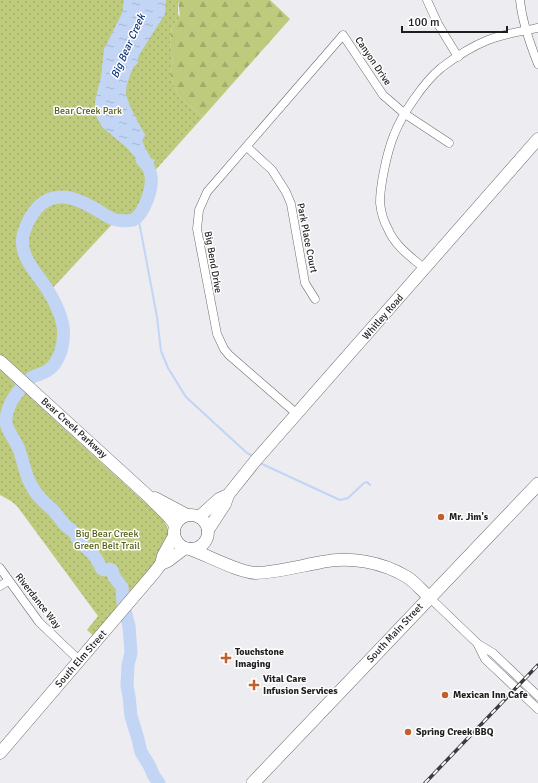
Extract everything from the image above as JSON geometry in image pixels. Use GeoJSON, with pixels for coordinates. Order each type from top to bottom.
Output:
{"type":"FeatureCollection","features":[{"type":"Feature","properties":{"kind":"main road","name":"South Main Street"},"geometry":{"type":"LineString","coordinates":[[253,783],[538,484]]}},
{"type":"Feature","properties":{"kind":"street"},"geometry":{"type":"LineString","coordinates":[[427,0],[438,24],[458,57]]}},
{"type":"Feature","properties":{"kind":"street"},"geometry":{"type":"LineString","coordinates":[[520,0],[521,11],[530,43],[538,64]]}},
{"type":"Feature","properties":{"kind":"street"},"geometry":{"type":"LineString","coordinates":[[425,269],[392,238],[387,228],[380,203],[389,150],[394,134],[416,96],[440,69],[488,40],[538,28]]}},
{"type":"Feature","properties":{"kind":"street","name":"Canyon Drive"},"geometry":{"type":"LineString","coordinates":[[343,35],[383,95],[405,114],[449,143]]}},
{"type":"Feature","properties":{"kind":"street","name":"Big Bend Drive"},"geometry":{"type":"LineString","coordinates":[[297,414],[229,355],[220,342],[214,324],[198,237],[198,215],[210,188],[343,35]]}},
{"type":"Feature","properties":{"kind":"street","name":"Whitley Road"},"geometry":{"type":"LineString","coordinates":[[193,516],[228,494],[538,139]]}},
{"type":"Feature","properties":{"kind":"street","name":"Park Place Court"},"geometry":{"type":"LineString","coordinates":[[246,147],[272,170],[286,192],[291,204],[305,283],[315,299]]}},
{"type":"Feature","properties":{"kind":"street","name":"Bear Creek Parkway"},"geometry":{"type":"LineString","coordinates":[[0,361],[169,516],[175,530]]}},
{"type":"Feature","properties":{"kind":"street","name":"Whitley Road"},"geometry":{"type":"LineString","coordinates":[[207,533],[225,504],[228,494]]}},
{"type":"Feature","properties":{"kind":"street","name":"Bear Creek Parkway"},"geometry":{"type":"LineString","coordinates":[[148,496],[163,501],[193,516]]}},
{"type":"Feature","properties":{"kind":"street"},"geometry":{"type":"LineString","coordinates":[[264,571],[256,567],[230,560],[215,552],[207,533],[206,525],[193,516],[178,520],[175,530],[177,541],[188,548],[222,563],[255,573],[293,569],[324,561],[347,560],[378,564],[408,577],[478,644],[493,653],[538,696]]}},
{"type":"Feature","properties":{"kind":"street","name":"South Elm Street"},"geometry":{"type":"LineString","coordinates":[[0,753],[161,564],[175,530]]}},
{"type":"Feature","properties":{"kind":"street"},"geometry":{"type":"LineString","coordinates":[[188,548],[201,546],[207,533]]}},
{"type":"Feature","properties":{"kind":"street","name":"South Elm Street"},"geometry":{"type":"LineString","coordinates":[[161,564],[188,548]]}},
{"type":"Feature","properties":{"kind":"street","name":"Riverdance Way"},"geometry":{"type":"LineString","coordinates":[[0,568],[39,622],[79,660]]}},
{"type":"Feature","properties":{"kind":"street"},"geometry":{"type":"LineString","coordinates":[[0,586],[8,580]]}},
{"type":"Feature","properties":{"kind":"street"},"geometry":{"type":"LineString","coordinates":[[478,644],[486,659],[538,710]]}},
{"type":"Feature","properties":{"kind":"green space","name":"Bear Creek Park"},"geometry":{"type":"Polygon","coordinates":[[[0,0],[178,0],[178,14],[180,17],[172,27],[170,43],[173,59],[170,75],[179,97],[203,117],[151,175],[149,194],[141,213],[130,221],[116,220],[49,292],[59,313],[63,326],[64,335],[61,353],[52,366],[45,372],[28,379],[0,354],[0,0]]]}},
{"type":"Feature","properties":{"kind":"green space"},"geometry":{"type":"Polygon","coordinates":[[[178,0],[270,0],[290,19],[203,117],[179,97],[170,75],[173,59],[170,43],[172,27],[180,17],[178,0]]]}},
{"type":"Feature","properties":{"kind":"green space","name":"Big Bear Creek Green Belt Trail"},"geometry":{"type":"Polygon","coordinates":[[[0,370],[163,519],[169,531],[165,546],[150,575],[96,638],[87,630],[98,616],[17,506],[0,495],[0,370]]]}},
{"type":"Feature","properties":{"kind":"water"},"geometry":{"type":"Polygon","coordinates":[[[124,0],[166,0],[165,14],[139,55],[138,63],[133,68],[126,89],[131,107],[145,134],[142,140],[145,147],[144,151],[148,154],[149,158],[155,160],[153,165],[154,168],[144,172],[137,164],[134,156],[126,147],[102,127],[95,113],[95,101],[101,76],[104,49],[122,13],[124,0]]]}},
{"type":"Feature","properties":{"kind":"waterway","name":"Big Bear Creek"},"geometry":{"type":"LineString","coordinates":[[141,154],[150,173],[151,187],[147,201],[141,213],[133,220],[123,221],[114,219],[78,201],[58,197],[50,199],[42,204],[29,220],[22,240],[23,249],[30,264],[56,304],[63,326],[63,344],[59,357],[52,367],[47,371],[34,376],[22,386],[11,402],[6,417],[6,422],[7,427],[20,452],[31,485],[36,493],[77,536],[77,539],[94,555],[102,569],[112,570],[114,577],[122,587],[123,603],[129,626],[131,653],[128,665],[127,686],[131,716],[141,752],[159,783]]}},
{"type":"Feature","properties":{"kind":"waterway"},"geometry":{"type":"LineString","coordinates":[[138,216],[157,317],[161,351],[168,368],[186,397],[247,453],[253,456]]}},
{"type":"Feature","properties":{"kind":"waterway"},"geometry":{"type":"LineString","coordinates":[[262,464],[340,500],[348,498],[364,483],[367,482],[370,485]]}},
{"type":"Feature","properties":{"kind":"railway"},"geometry":{"type":"LineString","coordinates":[[425,783],[538,665]]}},
{"type":"Feature","properties":{"kind":"place","name":"Mr. Jim's"},"geometry":{"type":"Point","coordinates":[441,517]}},
{"type":"Feature","properties":{"kind":"place","name":"Touchstone Imaging"},"geometry":{"type":"Point","coordinates":[226,658]}},
{"type":"Feature","properties":{"kind":"place","name":"Vital Care Infusion Services"},"geometry":{"type":"Point","coordinates":[254,685]}},
{"type":"Feature","properties":{"kind":"place","name":"Mexican Inn Cafe"},"geometry":{"type":"Point","coordinates":[445,695]}},
{"type":"Feature","properties":{"kind":"place","name":"Spring Creek BBQ"},"geometry":{"type":"Point","coordinates":[408,732]}}]}
